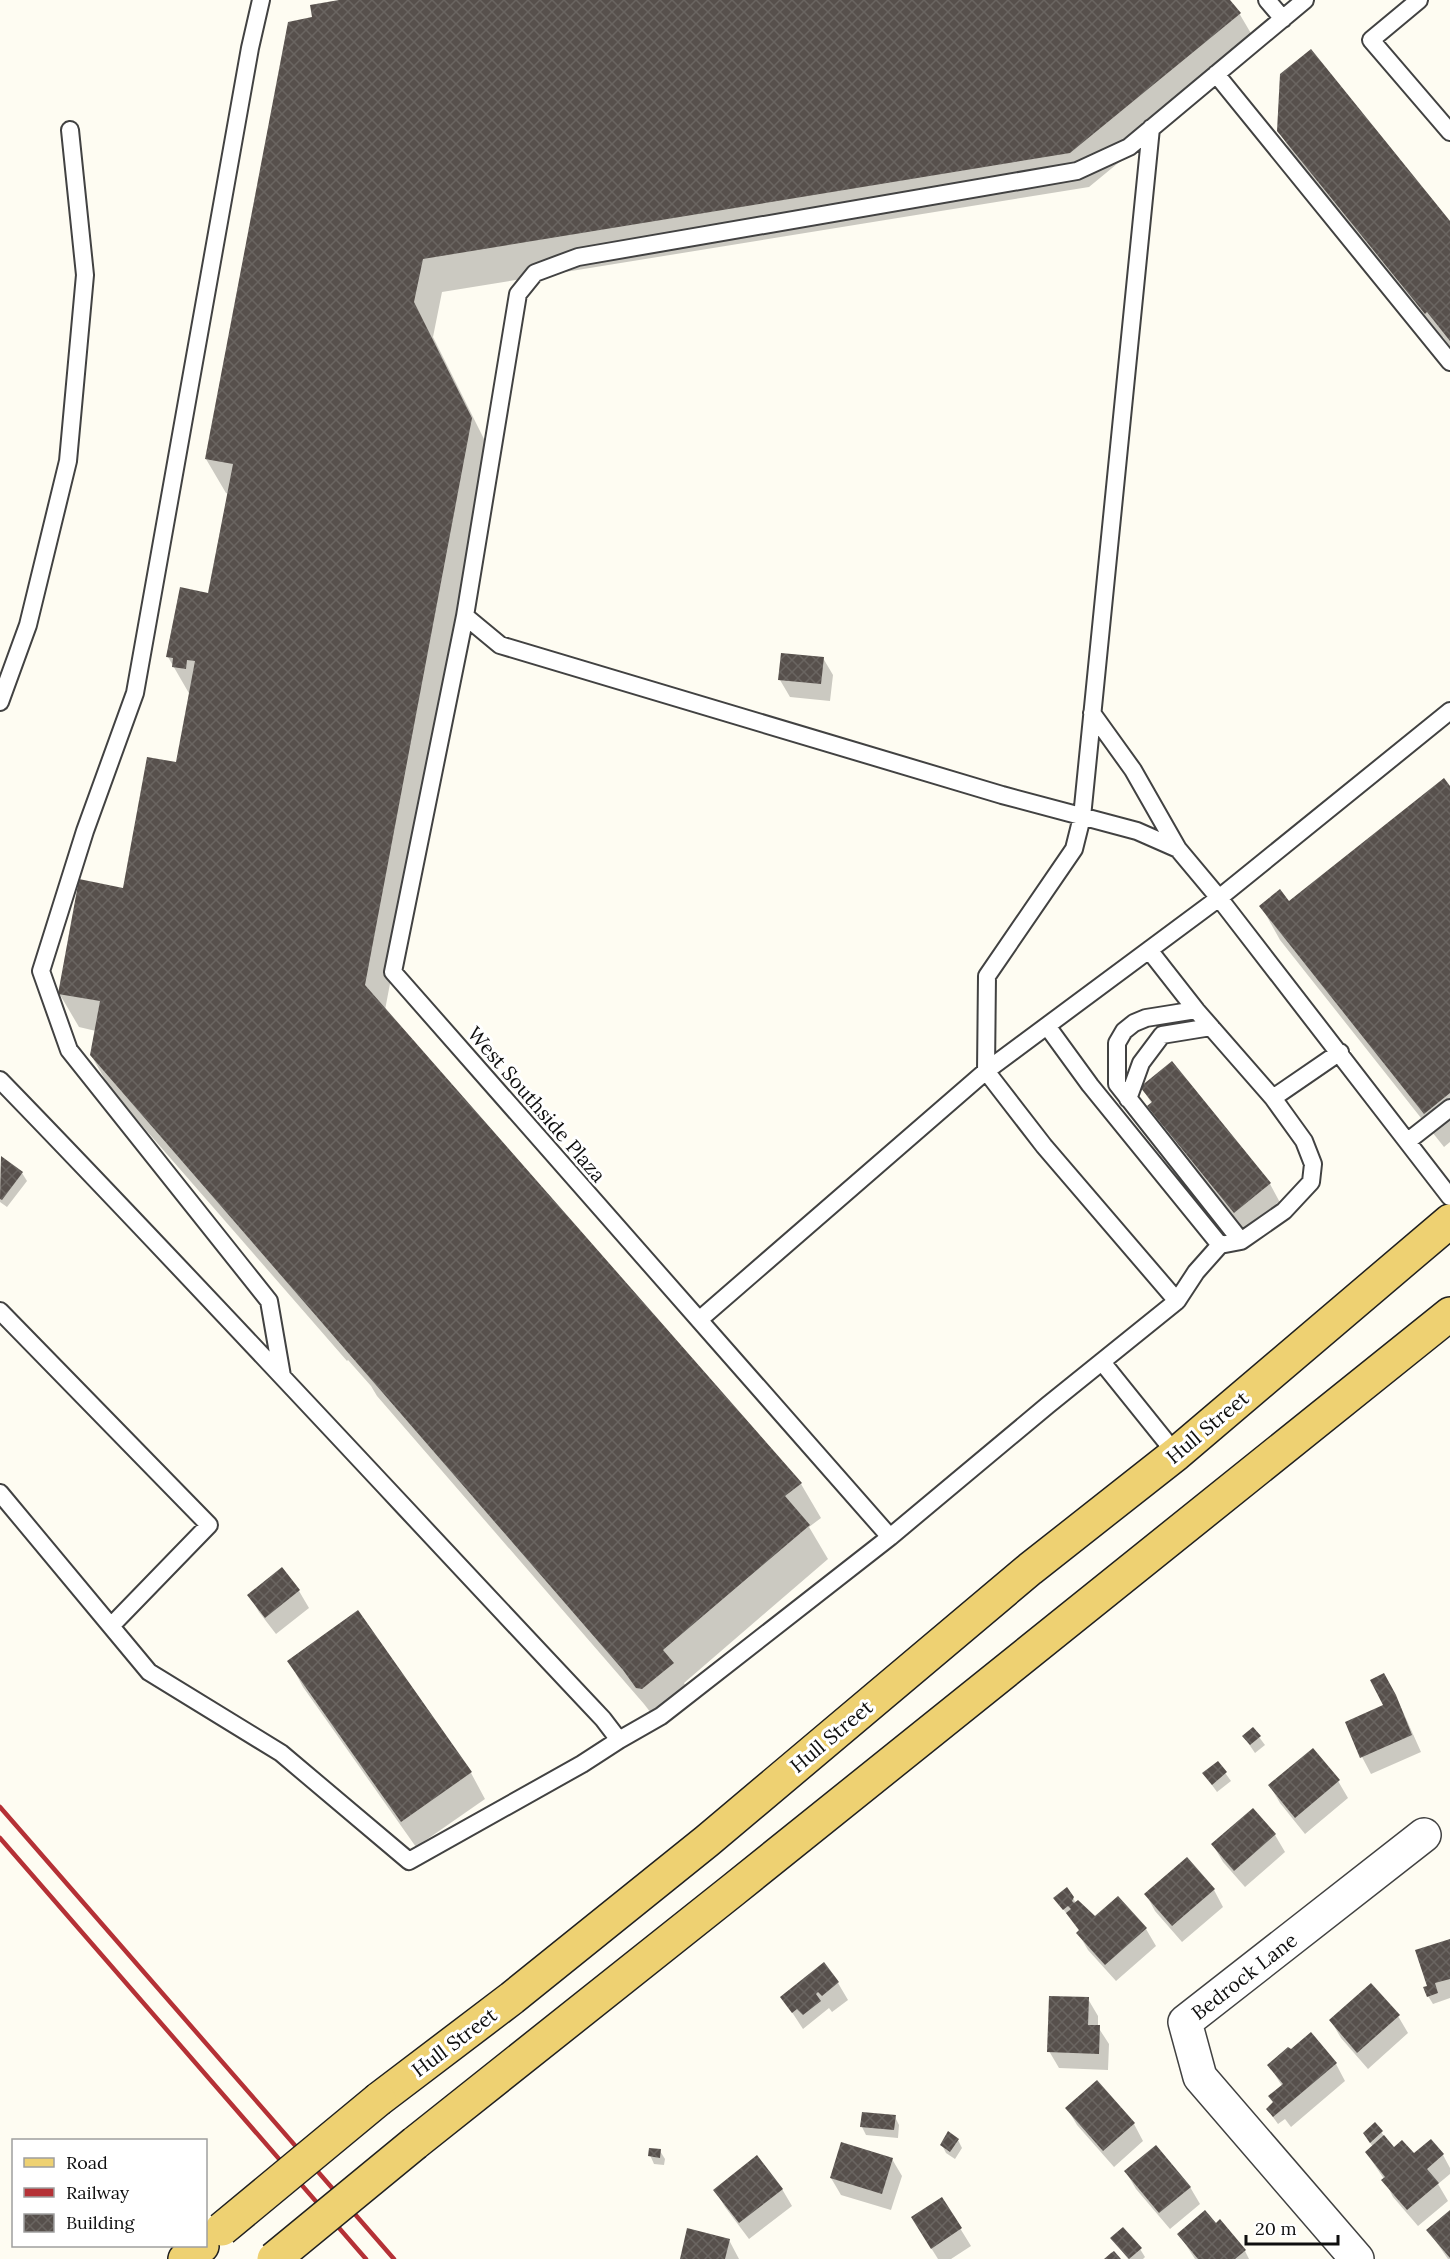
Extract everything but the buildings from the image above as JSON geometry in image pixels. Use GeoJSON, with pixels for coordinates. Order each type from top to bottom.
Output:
{"type":"FeatureCollection","features":[{"type":"Feature","properties":{"kind":"main road","name":"Hull Street"},"geometry":{"type":"LineString","coordinates":[[210,2239],[379,2099],[512,1998],[707,1841],[1030,1569],[1176,1454],[1450,1221]]}},
{"type":"Feature","properties":{"kind":"main road"},"geometry":{"type":"LineString","coordinates":[[274,2259],[415,2143],[1444,1319],[1450,1293]]}},
{"type":"Feature","properties":{"kind":"main road","name":"Hull Street"},"geometry":{"type":"LineString","coordinates":[[186,2259],[200,2247]]}},
{"type":"Feature","properties":{"kind":"street","name":"Bedrock Lane"},"geometry":{"type":"LineString","coordinates":[[1357,2259],[1200,2077],[1185,2022],[1424,1835]]}},
{"type":"Feature","properties":{"kind":"lane"},"geometry":{"type":"LineString","coordinates":[[261,0],[250,48],[135,693],[85,831],[41,971],[69,1050],[268,1301],[282,1376]]}},
{"type":"Feature","properties":{"kind":"lane"},"geometry":{"type":"LineString","coordinates":[[1267,0],[1283,19]]}},
{"type":"Feature","properties":{"kind":"lane"},"geometry":{"type":"LineString","coordinates":[[1178,849],[1137,831],[1082,817],[500,645],[465,616],[519,294],[535,273],[578,256],[1077,171],[1129,147],[1305,0]]}},
{"type":"Feature","properties":{"kind":"lane"},"geometry":{"type":"LineString","coordinates":[[1419,0],[1371,40],[1450,132]]}},
{"type":"Feature","properties":{"kind":"lane"},"geometry":{"type":"LineString","coordinates":[[1216,74],[1450,362]]}},
{"type":"Feature","properties":{"kind":"lane"},"geometry":{"type":"LineString","coordinates":[[1151,128],[1082,817],[1074,849],[987,976],[986,1071],[1044,1146],[1177,1301]]}},
{"type":"Feature","properties":{"kind":"lane"},"geometry":{"type":"LineString","coordinates":[[0,702],[28,625],[68,461],[85,275],[70,130]]}},
{"type":"Feature","properties":{"kind":"lane","name":"West Southside Plaza"},"geometry":{"type":"LineString","coordinates":[[465,616],[393,972],[890,1537]]}},
{"type":"Feature","properties":{"kind":"lane"},"geometry":{"type":"LineString","coordinates":[[699,1320],[986,1071],[1219,898],[1450,711]]}},
{"type":"Feature","properties":{"kind":"lane"},"geometry":{"type":"LineString","coordinates":[[1092,713],[1133,770],[1178,849],[1340,1052],[1450,1197]]}},
{"type":"Feature","properties":{"kind":"lane"},"geometry":{"type":"LineString","coordinates":[[0,1493],[149,1672],[281,1753],[409,1861],[582,1764],[661,1716],[890,1537],[1177,1301],[1196,1272],[1220,1245],[1241,1241],[1284,1211],[1311,1182],[1313,1164],[1304,1141],[1273,1098],[1196,1010],[1149,950]]}},
{"type":"Feature","properties":{"kind":"lane"},"geometry":{"type":"LineString","coordinates":[[1196,1010],[1146,1018],[1134,1023],[1124,1031],[1118,1043],[1117,1084],[1241,1241]]}},
{"type":"Feature","properties":{"kind":"lane"},"geometry":{"type":"LineString","coordinates":[[1047,1026],[1090,1085],[1220,1245]]}},
{"type":"Feature","properties":{"kind":"lane"},"geometry":{"type":"LineString","coordinates":[[1128,1099],[1141,1063],[1162,1035],[1211,1027]]}},
{"type":"Feature","properties":{"kind":"lane"},"geometry":{"type":"LineString","coordinates":[[1273,1098],[1340,1052]]}},
{"type":"Feature","properties":{"kind":"lane"},"geometry":{"type":"LineString","coordinates":[[0,1080],[282,1376],[603,1719],[619,1740]]}},
{"type":"Feature","properties":{"kind":"lane"},"geometry":{"type":"LineString","coordinates":[[1408,1141],[1450,1108]]}},
{"type":"Feature","properties":{"kind":"lane"},"geometry":{"type":"LineString","coordinates":[[0,1311],[209,1525],[112,1625]]}},
{"type":"Feature","properties":{"kind":"lane"},"geometry":{"type":"LineString","coordinates":[[1102,1362],[1176,1454]]}},
{"type":"Feature","properties":{"kind":"railway"},"geometry":{"type":"LineString","coordinates":[[0,1807],[394,2259]]}},
{"type":"Feature","properties":{"kind":"railway"},"geometry":{"type":"LineString","coordinates":[[0,1838],[366,2259]]}}]}
